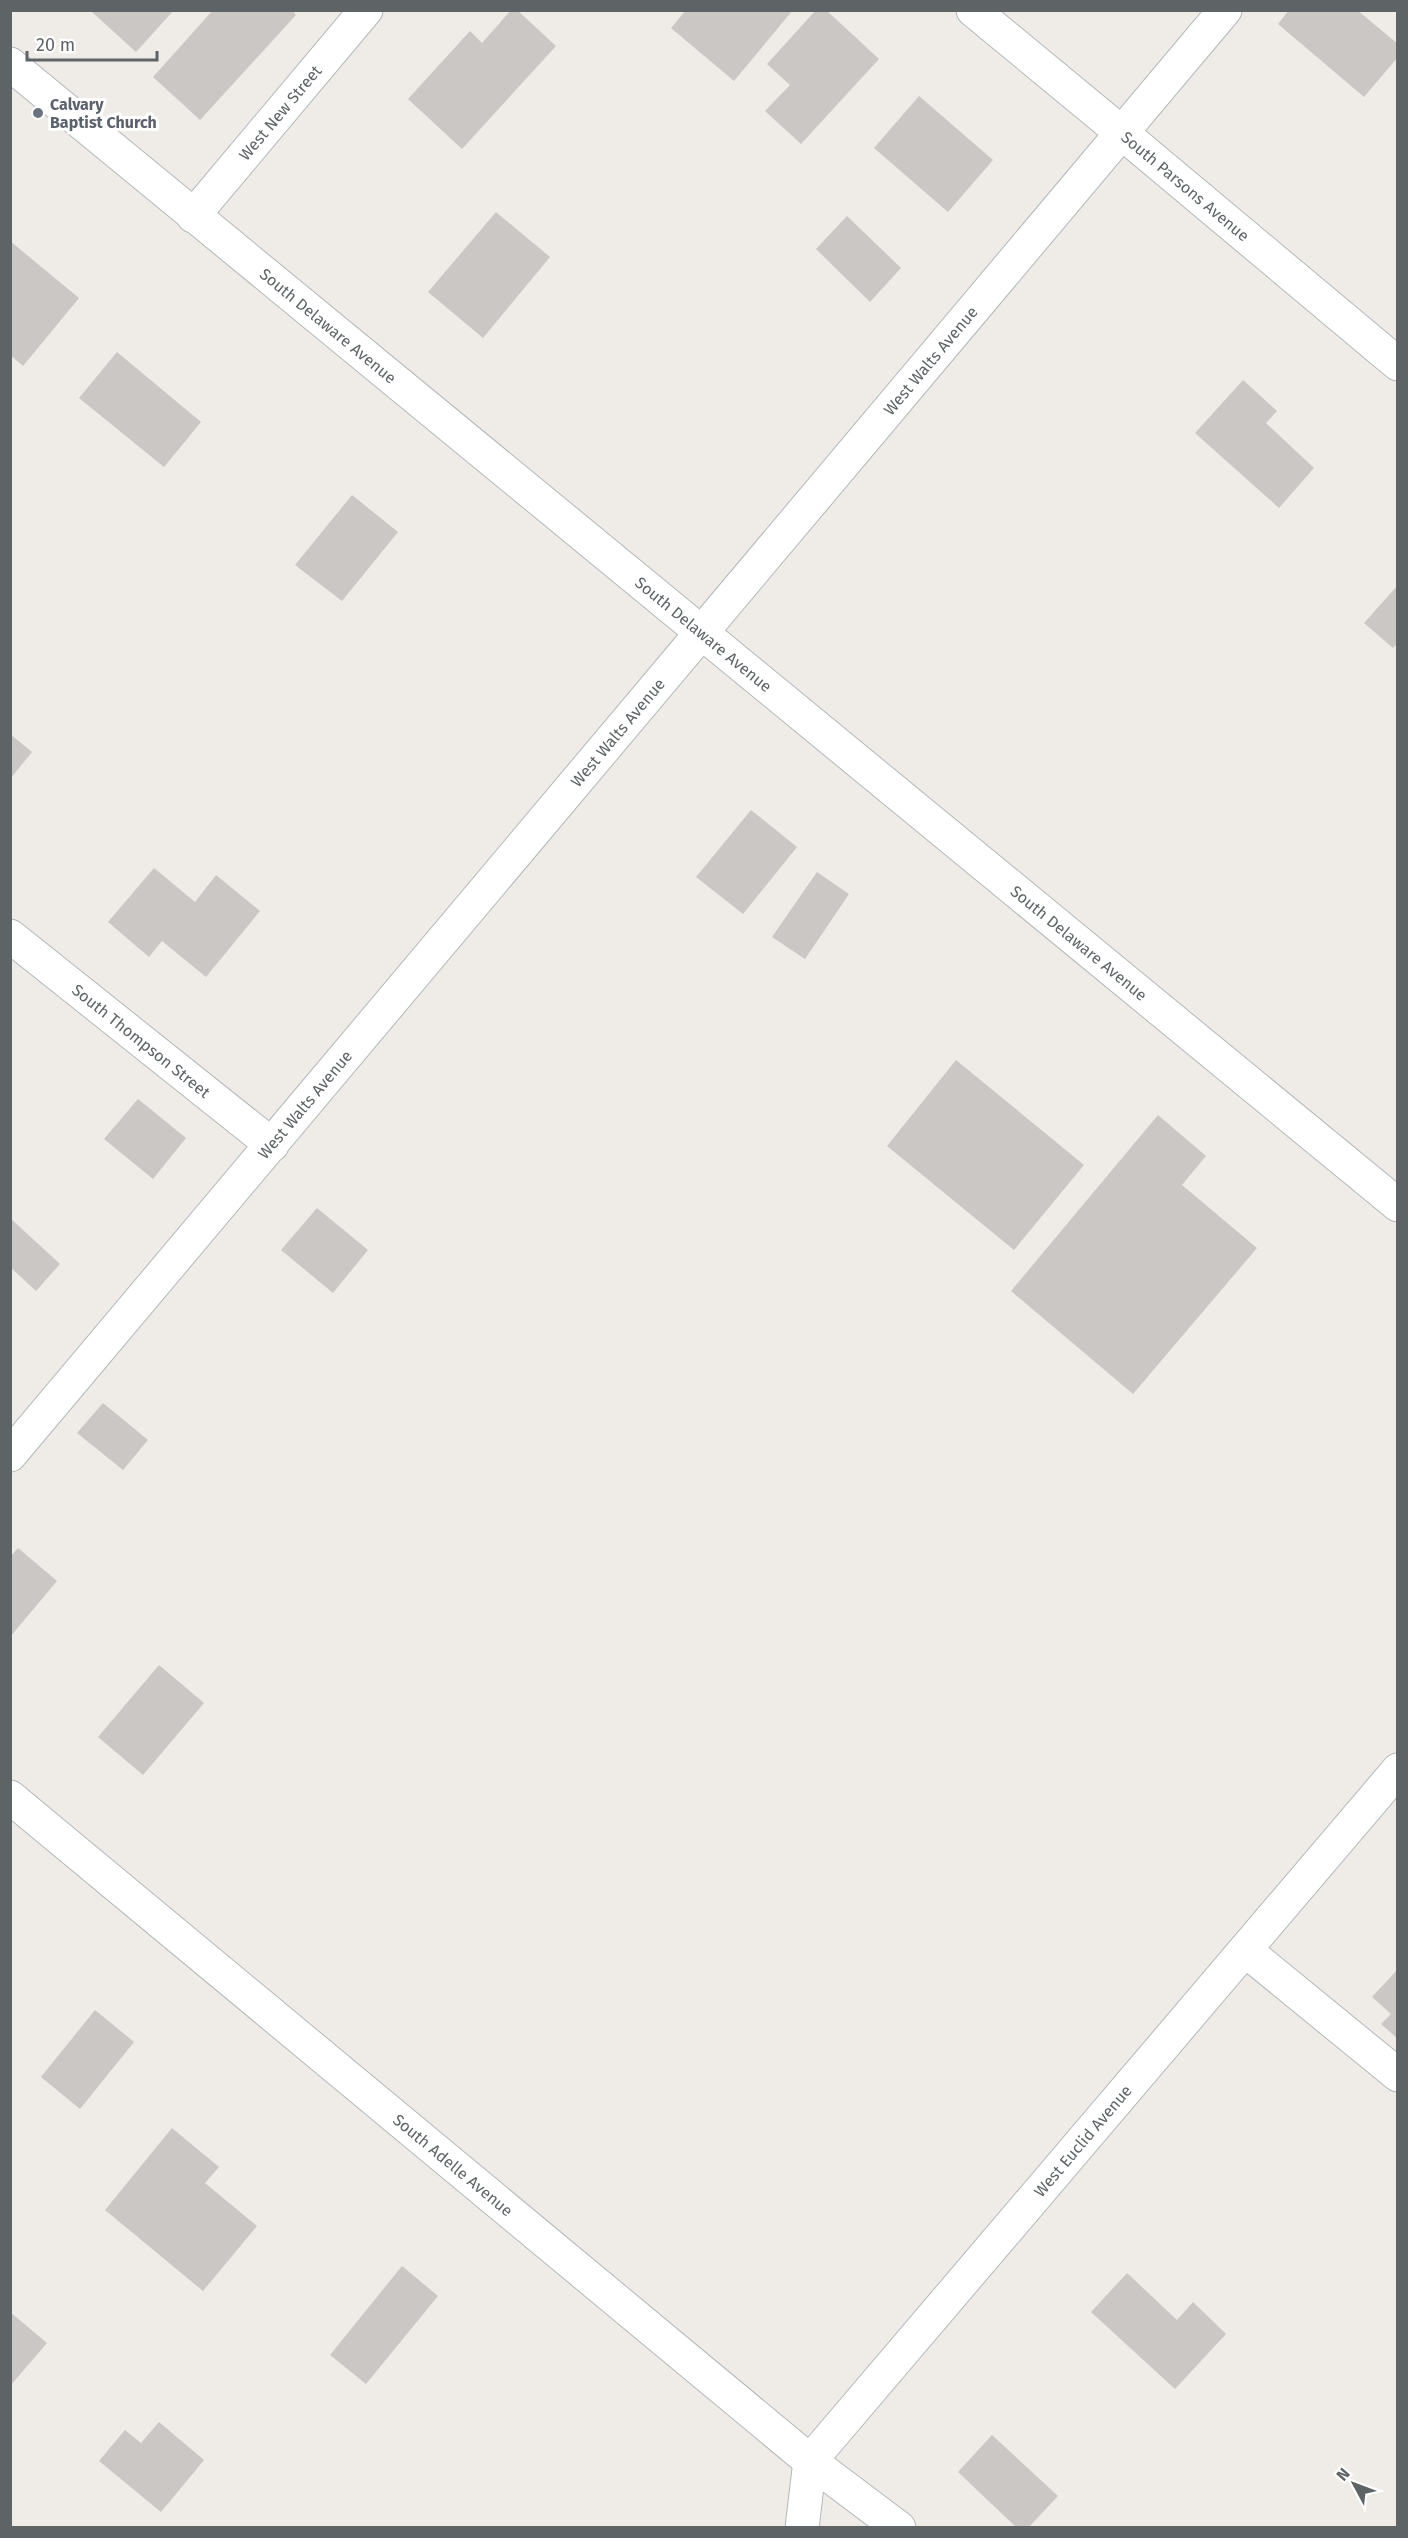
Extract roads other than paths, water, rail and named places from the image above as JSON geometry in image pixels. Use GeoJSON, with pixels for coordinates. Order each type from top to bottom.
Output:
{"type":"FeatureCollection","features":[{"type":"Feature","properties":{"kind":"street","name":"West New Street"},"geometry":{"type":"LineString","coordinates":[[193,216],[366,10]]}},
{"type":"Feature","properties":{"kind":"street","name":"South Parsons Avenue"},"geometry":{"type":"LineString","coordinates":[[973,10],[1398,364]]}},
{"type":"Feature","properties":{"kind":"street","name":"West Walts Avenue"},"geometry":{"type":"LineString","coordinates":[[10,1455],[1225,10]]}},
{"type":"Feature","properties":{"kind":"street","name":"South Delaware Avenue"},"geometry":{"type":"LineString","coordinates":[[10,64],[1398,1206]]}},
{"type":"Feature","properties":{"kind":"street","name":"South Thompson Street"},"geometry":{"type":"LineString","coordinates":[[10,936],[272,1145]]}},
{"type":"Feature","properties":{"kind":"street","name":"West Euclid Avenue"},"geometry":{"type":"LineString","coordinates":[[810,2462],[1398,1770]]}},
{"type":"Feature","properties":{"kind":"street","name":"South Adelle Avenue"},"geometry":{"type":"LineString","coordinates":[[10,1797],[810,2462],[898,2528]]}},
{"type":"Feature","properties":{"kind":"street"},"geometry":{"type":"LineString","coordinates":[[1245,1950],[1398,2074]]}},
{"type":"Feature","properties":{"kind":"street"},"geometry":{"type":"LineString","coordinates":[[802,2528],[810,2462]]}},
{"type":"Feature","properties":{"kind":"place","name":"Calvary Baptist Church"},"geometry":{"type":"Point","coordinates":[38,113]}}]}
